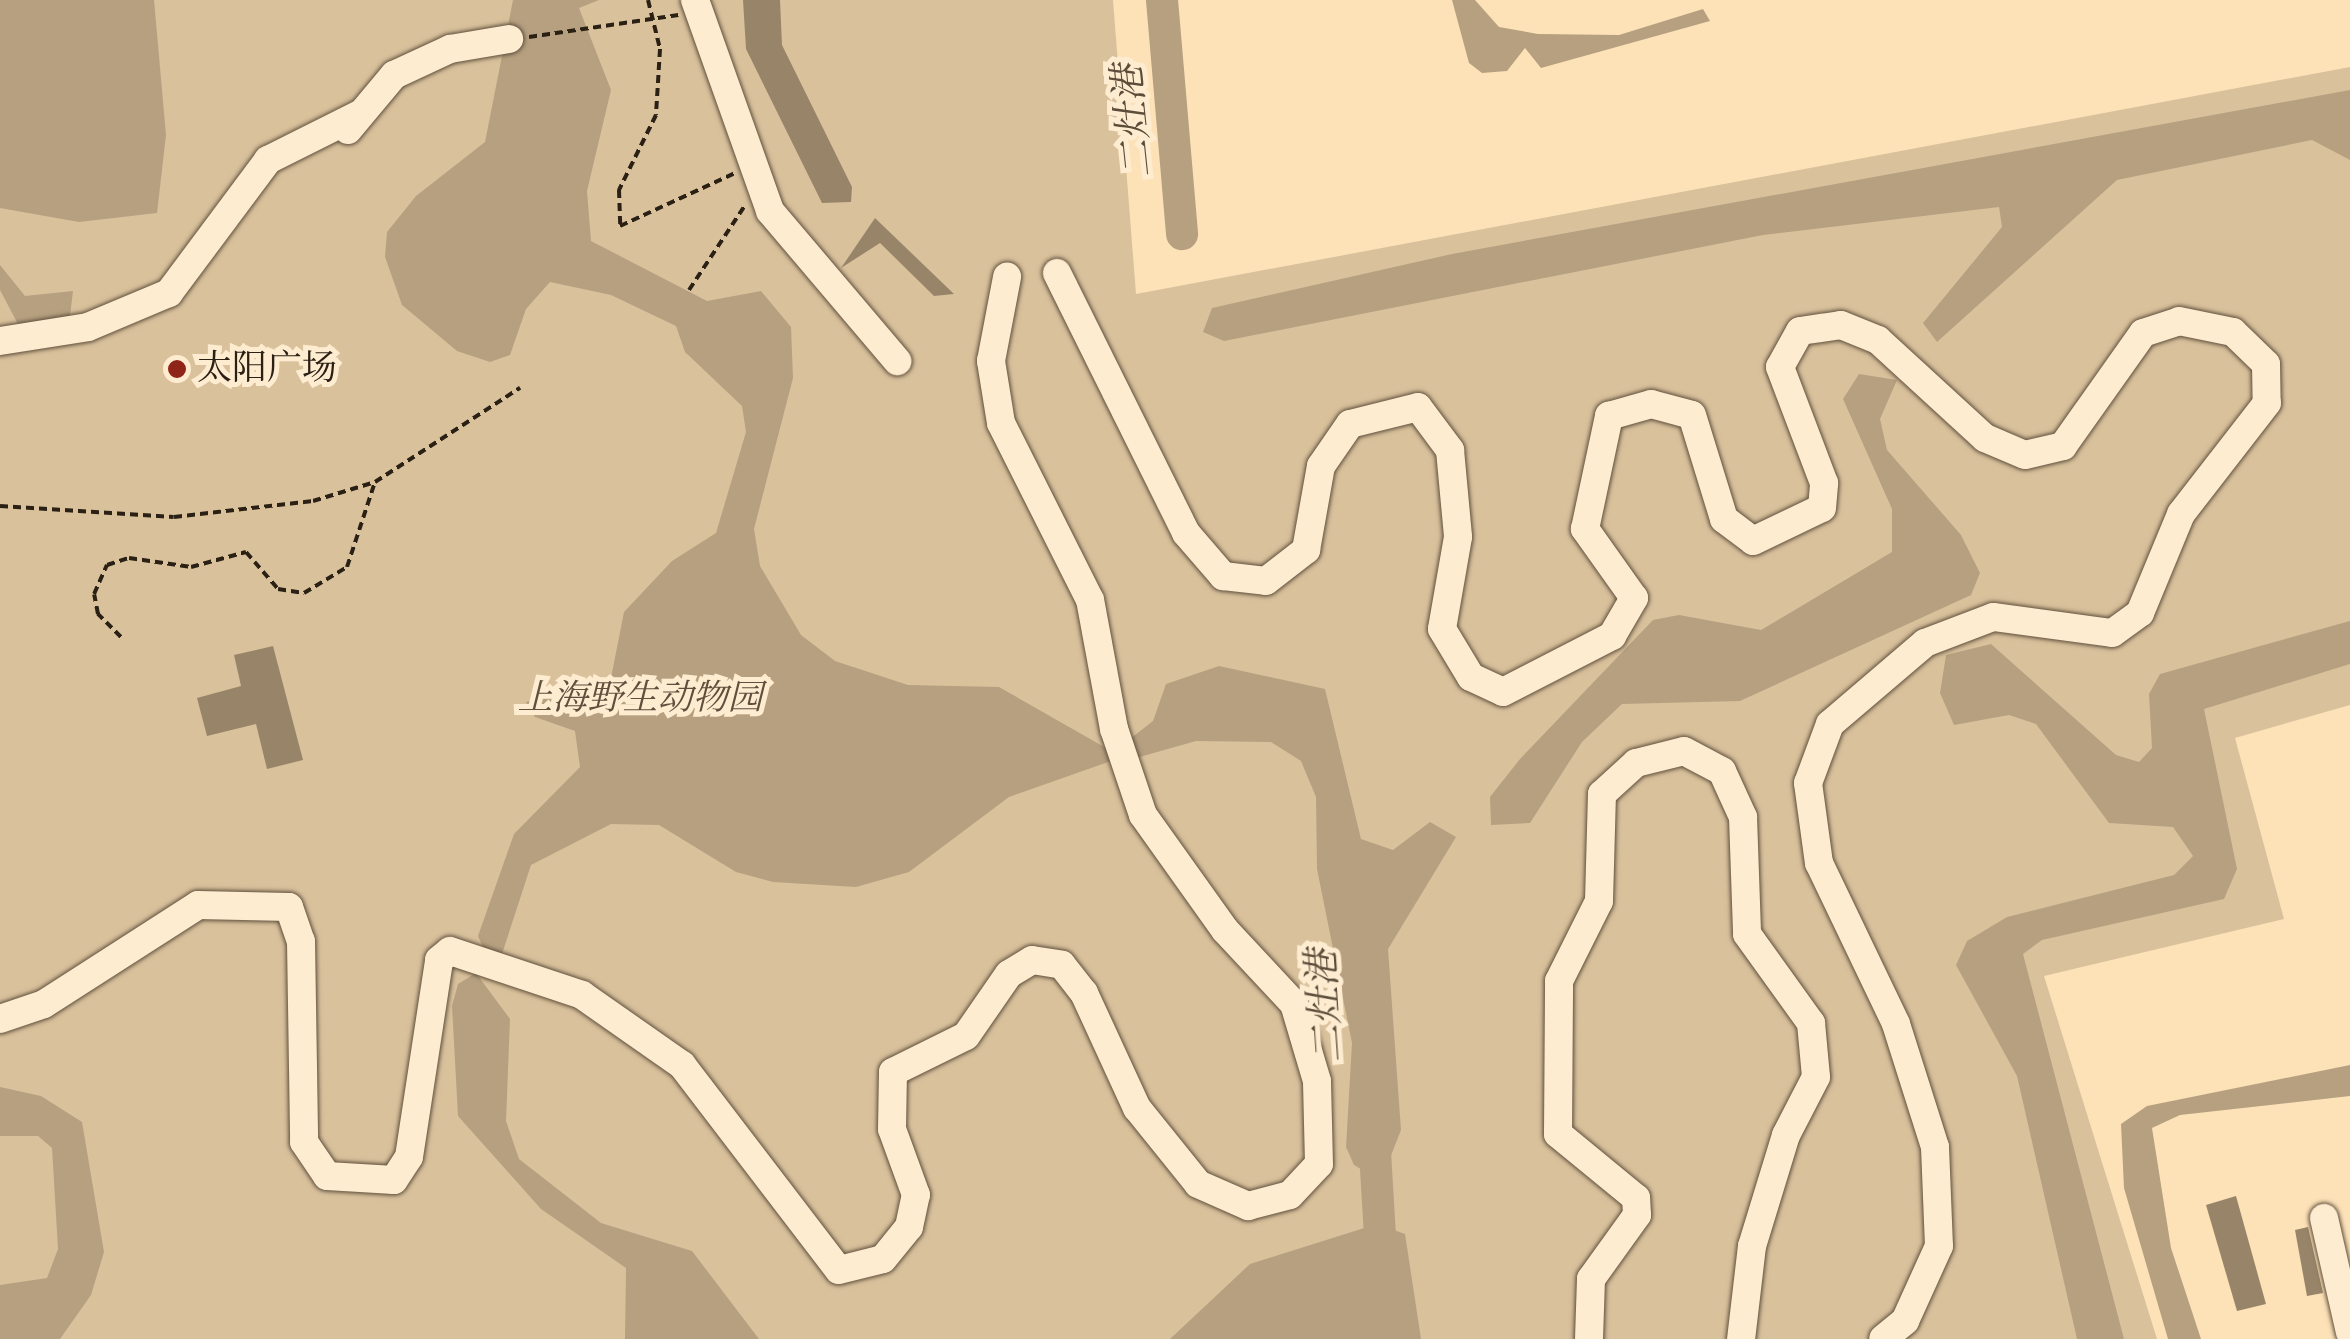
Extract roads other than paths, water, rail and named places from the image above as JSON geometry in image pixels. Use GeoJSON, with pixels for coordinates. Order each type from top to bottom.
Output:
{"type":"FeatureCollection","features":[{"type":"Feature","properties":{"kind":"street"},"geometry":{"type":"LineString","coordinates":[[695,6],[754,174],[796,251],[897,360]]}},
{"type":"Feature","properties":{"kind":"street"},"geometry":{"type":"LineString","coordinates":[[0,340],[88,327],[169,293],[268,160],[351,127],[394,74],[450,49],[509,39]]}},
{"type":"Feature","properties":{"kind":"street"},"geometry":{"type":"LineString","coordinates":[[1056,273],[1186,533],[1223,576],[1266,581],[1306,550],[1321,466],[1350,424],[1418,407],[1450,450],[1458,536],[1442,628],[1471,678],[1503,692],[1612,636],[1634,598],[1585,529],[1610,416],[1651,404],[1692,414],[1724,519],[1753,541],[1822,508],[1824,483],[1780,368],[1800,331],[1842,325],[1878,340],[1984,438],[2025,455],[2063,446],[2108,369],[2143,333],[2180,321],[2233,332],[2266,364],[2268,403],[2181,514],[2140,614],[2112,633],[1993,618],[1925,643],[1830,724],[1808,783],[1819,863],[1896,1024],[1936,1147],[1939,1246],[1905,1321],[1884,1339]]}},
{"type":"Feature","properties":{"kind":"street"},"geometry":{"type":"LineString","coordinates":[[0,1019],[44,1004],[198,905],[288,907],[301,941],[304,1142],[327,1176],[394,1180],[408,1157],[420,1049],[439,960],[450,951],[582,995],[682,1065],[840,1270],[883,1259],[910,1227],[916,1195],[892,1129],[893,1072],[966,1036],[1009,974],[1032,960],[1062,965],[1084,992],[1137,1108],[1198,1184],[1248,1206],[1290,1195],[1318,1164],[1317,1081],[1294,1004],[1225,930],[1143,815],[1114,728],[1090,600],[1001,423],[990,361],[1007,277]]}},
{"type":"Feature","properties":{"kind":"street"},"geometry":{"type":"LineString","coordinates":[[1588,1339],[1591,1279],[1637,1214],[1636,1198],[1558,1134],[1560,981],[1599,902],[1602,794],[1636,763],[1684,752],[1722,771],[1743,817],[1747,934],[1811,1023],[1813,1041],[1816,1078],[1786,1135],[1752,1246],[1741,1339]]}},
{"type":"Feature","properties":{"kind":"street"},"geometry":{"type":"LineString","coordinates":[[2324,1218],[2350,1332]]}},
{"type":"Feature","properties":{"kind":"waterway","name":"二灶港"},"geometry":{"type":"LineString","coordinates":[[1162,0],[1182,234]]}},
{"type":"Feature","properties":{"kind":"waterway","name":"二灶港"},"geometry":{"type":"LineString","coordinates":[[1374,1135],[1386,1339]]}},
{"type":"Feature","properties":{"kind":"place","name":"太阳广场"},"geometry":{"type":"Point","coordinates":[177,369]}},
{"type":"Feature","properties":{"kind":"park label","name":"上海野生动物园"},"geometry":{"type":"Point","coordinates":[640,699]}}]}
